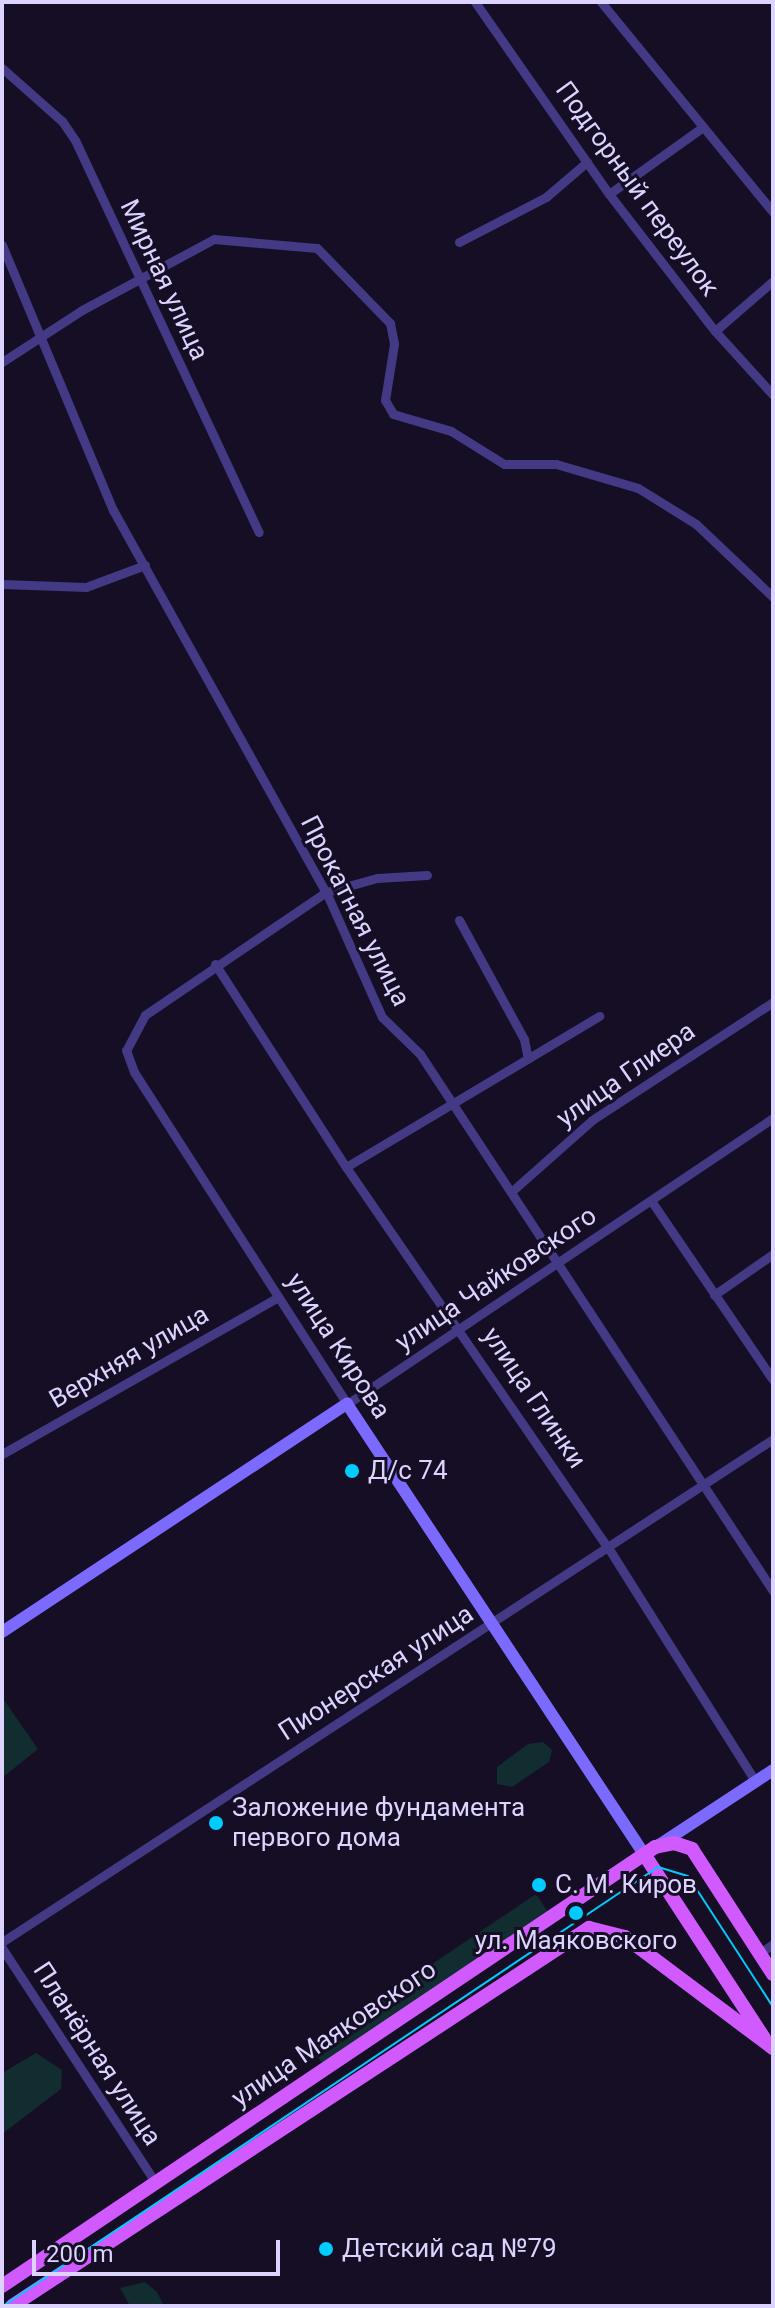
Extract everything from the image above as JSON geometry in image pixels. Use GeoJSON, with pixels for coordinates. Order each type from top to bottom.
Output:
{"type":"FeatureCollection","features":[{"type":"Feature","properties":{"kind":"main road","name":"улица Кирова"},"geometry":{"type":"LineString","coordinates":[[347,1404],[491,1624],[649,1851]]}},
{"type":"Feature","properties":{"kind":"main road","name":"улица Чайковского"},"geometry":{"type":"LineString","coordinates":[[2,1632],[347,1404]]}},
{"type":"Feature","properties":{"kind":"main road","name":"улица Маяковского"},"geometry":{"type":"LineString","coordinates":[[2,2286],[773,1770]]}},
{"type":"Feature","properties":{"kind":"main road"},"geometry":{"type":"LineString","coordinates":[[771,2047],[649,1851],[674,1843],[692,1849],[773,1974]]}},
{"type":"Feature","properties":{"kind":"main road","name":"улица Маяковского"},"geometry":{"type":"LineString","coordinates":[[12,2306],[589,1928],[625,1937],[771,2047]]}},
{"type":"Feature","properties":{"kind":"street","name":"Подгорный переулок"},"geometry":{"type":"LineString","coordinates":[[475,2],[609,194],[715,331],[773,395]]}},
{"type":"Feature","properties":{"kind":"street"},"geometry":{"type":"LineString","coordinates":[[601,2],[773,212]]}},
{"type":"Feature","properties":{"kind":"street","name":"Мирная улица"},"geometry":{"type":"LineString","coordinates":[[2,68],[69,131],[136,279],[259,532]]}},
{"type":"Feature","properties":{"kind":"street"},"geometry":{"type":"LineString","coordinates":[[609,194],[703,127]]}},
{"type":"Feature","properties":{"kind":"street"},"geometry":{"type":"LineString","coordinates":[[459,242],[546,197],[587,162]]}},
{"type":"Feature","properties":{"kind":"street"},"geometry":{"type":"LineString","coordinates":[[2,362],[136,279],[214,239],[317,248],[390,323],[394,344],[385,400],[393,414],[451,431],[504,464],[556,464],[638,488],[696,524],[773,597]]}},
{"type":"Feature","properties":{"kind":"street","name":"Прокатная улица"},"geometry":{"type":"LineString","coordinates":[[3,248],[113,510],[326,892],[382,1017],[415,1047],[773,1591]]}},
{"type":"Feature","properties":{"kind":"street"},"geometry":{"type":"LineString","coordinates":[[715,331],[773,281]]}},
{"type":"Feature","properties":{"kind":"street"},"geometry":{"type":"LineString","coordinates":[[2,584],[86,587],[145,565]]}},
{"type":"Feature","properties":{"kind":"street"},"geometry":{"type":"LineString","coordinates":[[215,964],[326,892],[377,878],[427,875]]}},
{"type":"Feature","properties":{"kind":"street"},"geometry":{"type":"LineString","coordinates":[[459,920],[524,1039],[528,1059]]}},
{"type":"Feature","properties":{"kind":"street","name":"улица Кирова"},"geometry":{"type":"LineString","coordinates":[[215,964],[140,1018],[129,1038],[129,1062],[347,1404]]}},
{"type":"Feature","properties":{"kind":"street","name":"улица Глинки"},"geometry":{"type":"LineString","coordinates":[[215,964],[346,1167],[461,1329],[609,1549],[756,1782]]}},
{"type":"Feature","properties":{"kind":"street","name":"улица Глиера"},"geometry":{"type":"LineString","coordinates":[[511,1192],[592,1120],[773,1002]]}},
{"type":"Feature","properties":{"kind":"street"},"geometry":{"type":"LineString","coordinates":[[346,1167],[599,1016]]}},
{"type":"Feature","properties":{"kind":"street","name":"улица Чайковского"},"geometry":{"type":"LineString","coordinates":[[347,1404],[773,1118]]}},
{"type":"Feature","properties":{"kind":"street"},"geometry":{"type":"LineString","coordinates":[[652,1202],[773,1380]]}},
{"type":"Feature","properties":{"kind":"street"},"geometry":{"type":"LineString","coordinates":[[714,1295],[773,1254]]}},
{"type":"Feature","properties":{"kind":"street","name":"Верхняя улица"},"geometry":{"type":"LineString","coordinates":[[2,1454],[277,1298]]}},
{"type":"Feature","properties":{"kind":"street","name":"Пионерская улица"},"geometry":{"type":"LineString","coordinates":[[2,1945],[773,1439]]}},
{"type":"Feature","properties":{"kind":"street"},"geometry":{"type":"LineString","coordinates":[[760,1953],[773,1944]]}},
{"type":"Feature","properties":{"kind":"street","name":"Планёрная улица"},"geometry":{"type":"LineString","coordinates":[[2,1945],[156,2183]]}},
{"type":"Feature","properties":{"kind":"green space"},"geometry":{"type":"Polygon","coordinates":[[[2,1697],[38,1749],[2,1778],[2,1697]]]}},
{"type":"Feature","properties":{"kind":"green space"},"geometry":{"type":"Polygon","coordinates":[[[543,1742],[552,1750],[549,1762],[512,1787],[497,1784],[497,1767],[528,1744],[543,1742]]]}},
{"type":"Feature","properties":{"kind":"green space"},"geometry":{"type":"Polygon","coordinates":[[[536,1894],[551,1916],[326,2068],[311,2046],[536,1894]]]}},
{"type":"Feature","properties":{"kind":"green space"},"geometry":{"type":"Polygon","coordinates":[[[36,2053],[62,2070],[61,2089],[2,2134],[2,2073],[36,2053]]]}},
{"type":"Feature","properties":{"kind":"green space"},"geometry":{"type":"Polygon","coordinates":[[[145,2282],[157,2292],[164,2306],[130,2306],[120,2288],[145,2282]]]}},
{"type":"Feature","properties":{"kind":"tram line"},"geometry":{"type":"LineString","coordinates":[[3,2306],[658,1867],[688,1876],[773,2007]]}},
{"type":"Feature","properties":{"kind":"place","name":"Д/с 74"},"geometry":{"type":"Point","coordinates":[352,1471]}},
{"type":"Feature","properties":{"kind":"place","name":"Заложение фундамента первого дома"},"geometry":{"type":"Point","coordinates":[216,1823]}},
{"type":"Feature","properties":{"kind":"place","name":"С. М. Киров"},"geometry":{"type":"Point","coordinates":[539,1885]}},
{"type":"Feature","properties":{"kind":"place","name":"ул. Маяковского"},"geometry":{"type":"Point","coordinates":[576,1913]}},
{"type":"Feature","properties":{"kind":"place","name":"Детский сад №79"},"geometry":{"type":"Point","coordinates":[326,2249]}}]}
